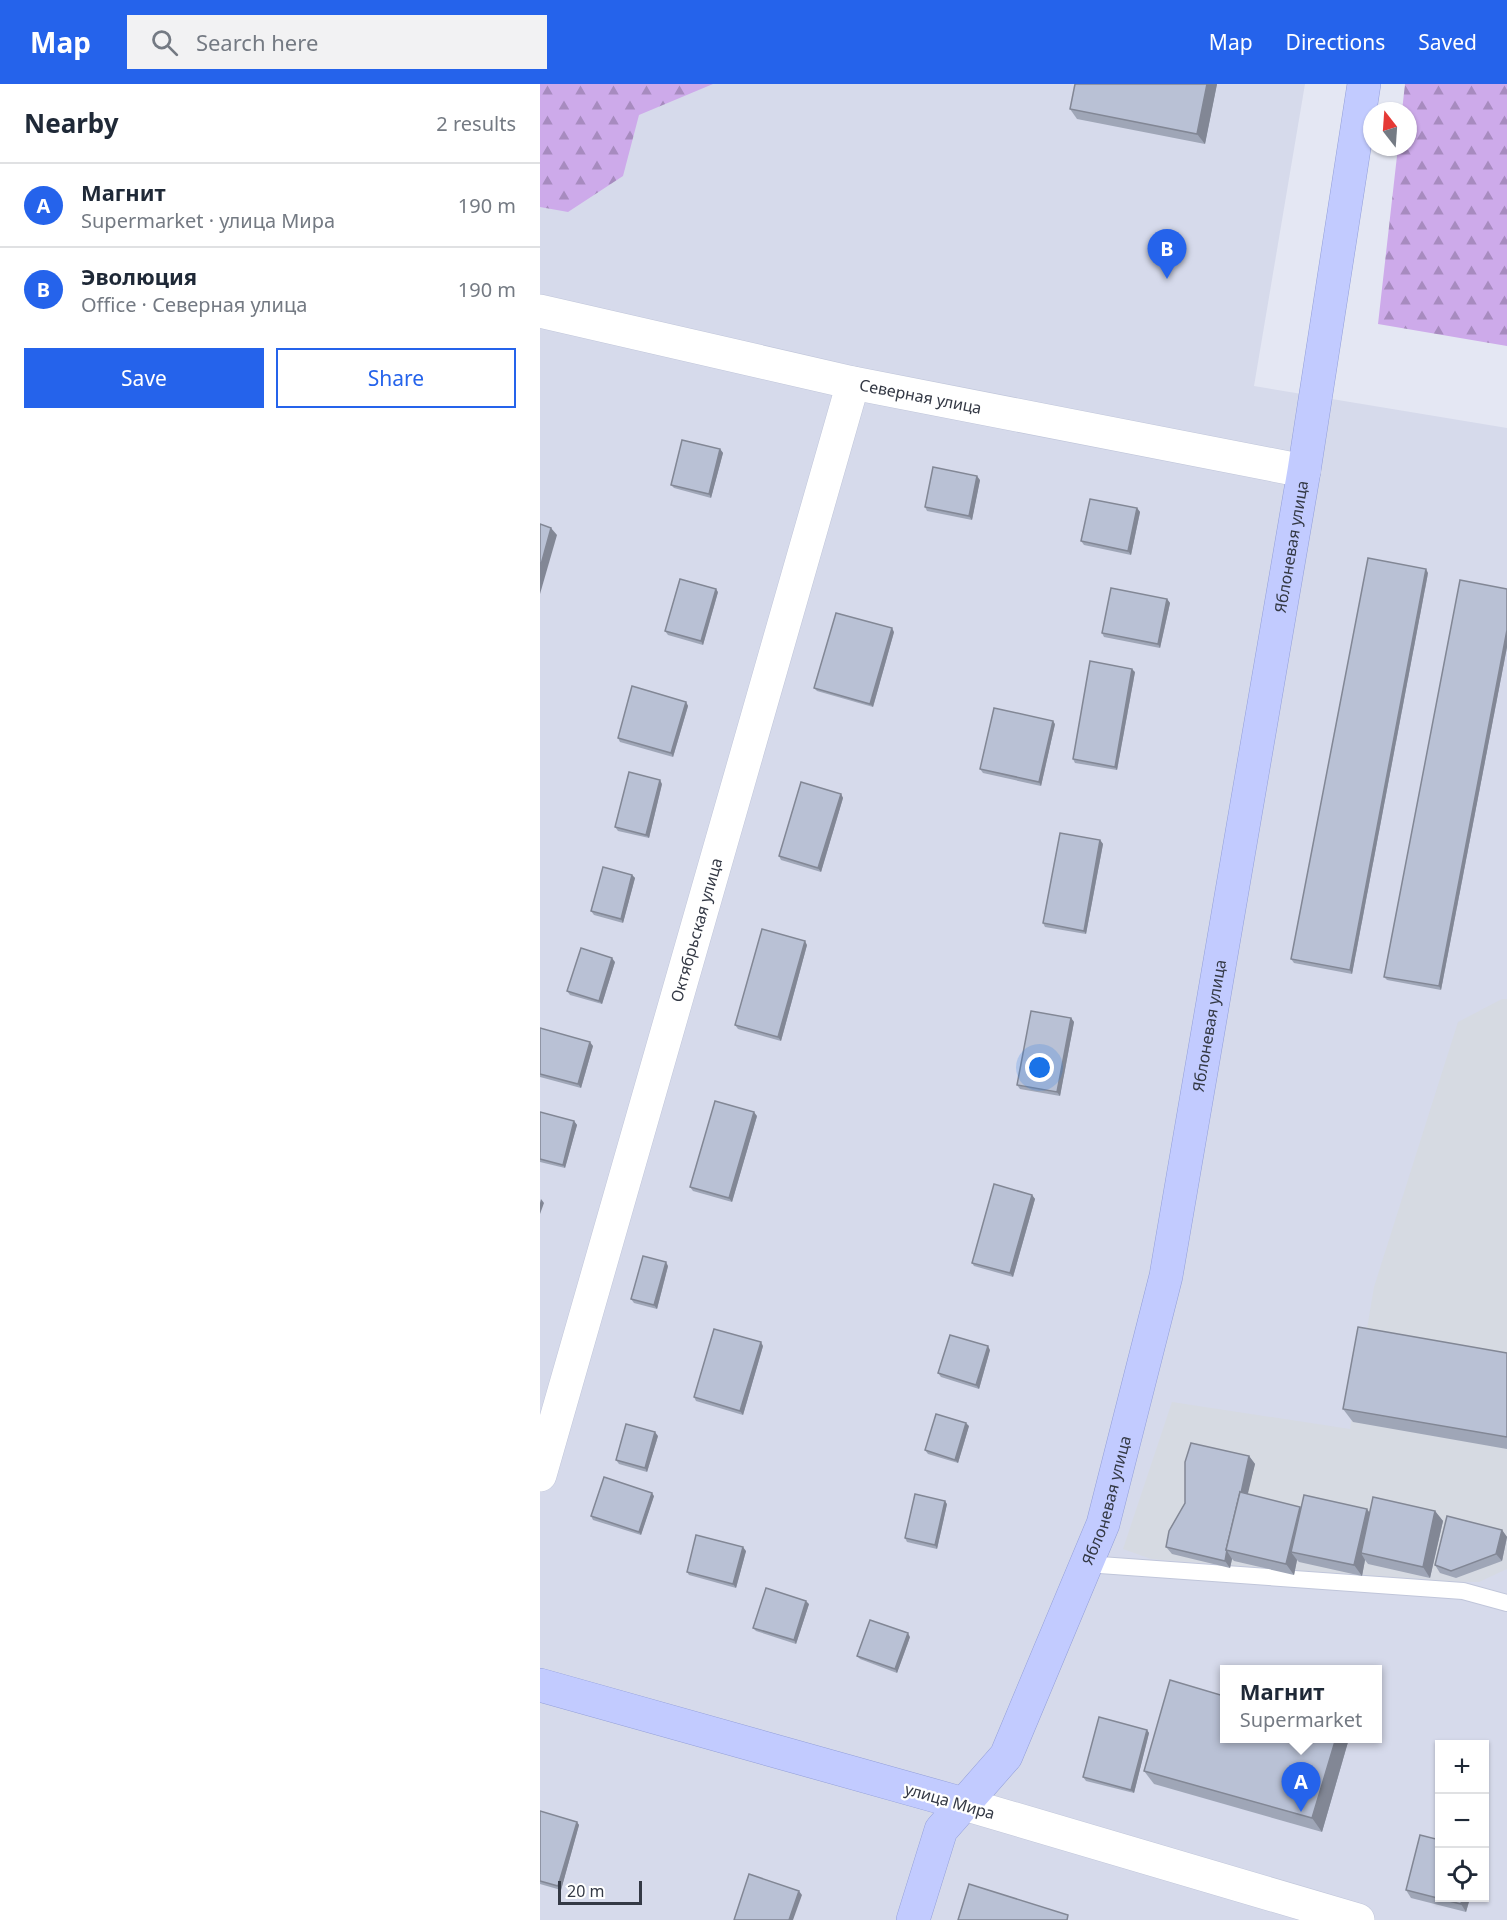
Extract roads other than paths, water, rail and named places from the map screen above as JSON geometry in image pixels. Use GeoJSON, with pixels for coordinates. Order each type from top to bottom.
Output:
{"type":"FeatureCollection","features":[{"type":"Feature","properties":{"kind":"street","name":"Яблоневая улица"},"geometry":{"type":"LineString","coordinates":[[912,1920],[941,1830],[1006,1756],[1102,1524],[1166,1275],[1304,471],[1364,84]]}},
{"type":"Feature","properties":{"kind":"street","name":"Северная улица"},"geometry":{"type":"LineString","coordinates":[[540,311],[853,383],[1304,471]]}},
{"type":"Feature","properties":{"kind":"street"},"geometry":{"type":"LineString","coordinates":[[540,339],[574,319]]}},
{"type":"Feature","properties":{"kind":"street","name":"Октябрьская улица"},"geometry":{"type":"LineString","coordinates":[[540,1475],[853,383]]}},
{"type":"Feature","properties":{"kind":"street","name":"улица Мира"},"geometry":{"type":"LineString","coordinates":[[540,1685],[964,1804],[1358,1920]]}},
{"type":"Feature","properties":{"kind":"lane"},"geometry":{"type":"LineString","coordinates":[[1086,1564],[1463,1591],[1507,1603]]}},
{"type":"Feature","properties":{"kind":"place","name":"Эволюция"},"geometry":{"type":"Point","coordinates":[1167,279]}},
{"type":"Feature","properties":{"kind":"place","name":"Магнит"},"geometry":{"type":"Point","coordinates":[1301,1812]}}]}
